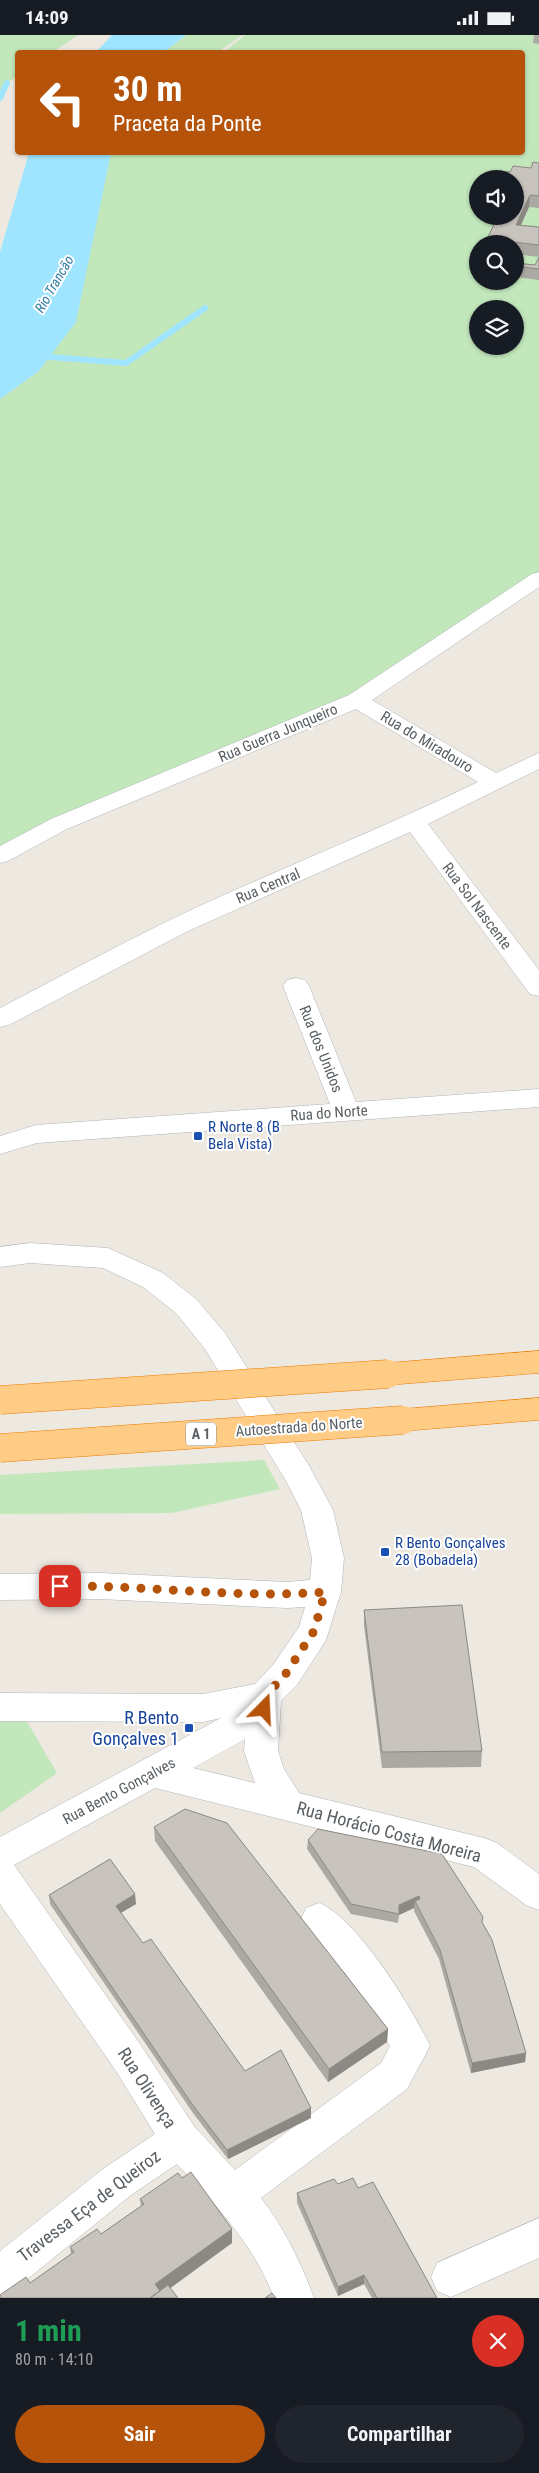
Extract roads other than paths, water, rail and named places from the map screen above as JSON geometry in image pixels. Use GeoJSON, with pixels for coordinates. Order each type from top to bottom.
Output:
{"type":"FeatureCollection","features":[{"type":"Feature","properties":{"kind":"highway"},"geometry":{"type":"LineString","coordinates":[[0,1400],[539,1362]]}},
{"type":"Feature","properties":{"kind":"highway","name":"Autoestrada do Norte"},"geometry":{"type":"LineString","coordinates":[[0,1448],[539,1409]]}},
{"type":"Feature","properties":{"kind":"street","name":"Rua Guerra Junqueiro"},"geometry":{"type":"LineString","coordinates":[[0,856],[59,824],[357,700],[539,578]]}},
{"type":"Feature","properties":{"kind":"street","name":"Rua do Miradouro"},"geometry":{"type":"LineString","coordinates":[[357,700],[496,783]]}},
{"type":"Feature","properties":{"kind":"street","name":"Rua Central"},"geometry":{"type":"LineString","coordinates":[[0,1019],[106,962],[204,914],[415,823],[539,760]]}},
{"type":"Feature","properties":{"kind":"street","name":"Rua Sol Nascente"},"geometry":{"type":"LineString","coordinates":[[415,823],[539,988]]}},
{"type":"Feature","properties":{"kind":"street","name":"Rua dos Unidos"},"geometry":{"type":"LineString","coordinates":[[296,986],[346,1111]]}},
{"type":"Feature","properties":{"kind":"street","name":"Rua do Norte"},"geometry":{"type":"LineString","coordinates":[[0,1145],[36,1134],[539,1098]]}},
{"type":"Feature","properties":{"kind":"street","name":"Rua Bento Gonçalves"},"geometry":{"type":"LineString","coordinates":[[0,1257],[30,1253],[108,1258],[153,1279],[186,1307],[214,1341],[297,1471],[317,1510],[328,1558],[325,1592],[314,1631],[285,1675],[233,1729],[0,1855]]}},
{"type":"Feature","properties":{"kind":"street"},"geometry":{"type":"LineString","coordinates":[[0,1587],[100,1586],[287,1595],[325,1592]]}},
{"type":"Feature","properties":{"kind":"street"},"geometry":{"type":"LineString","coordinates":[[0,1707],[203,1708],[265,1696]]}},
{"type":"Feature","properties":{"kind":"street","name":"Rua Horácio Costa Moreira"},"geometry":{"type":"LineString","coordinates":[[265,1696],[261,1751],[268,1774],[287,1805]]}},
{"type":"Feature","properties":{"kind":"street","name":"Rua Horácio Costa Moreira"},"geometry":{"type":"LineString","coordinates":[[154,1773],[484,1854],[539,1894]]}},
{"type":"Feature","properties":{"kind":"street","name":"Rua Olivença"},"geometry":{"type":"LineString","coordinates":[[0,1875],[127,2056],[180,2139],[233,2195],[261,2230],[282,2266],[294,2298]]}},
{"type":"Feature","properties":{"kind":"street"},"geometry":{"type":"LineString","coordinates":[[233,2195],[394,2076],[411,2046],[359,1962],[319,1919]]}},
{"type":"Feature","properties":{"kind":"street","name":"Travessa Eça de Queiroz"},"geometry":{"type":"LineString","coordinates":[[0,2276],[117,2182],[180,2139]]}},
{"type":"Feature","properties":{"kind":"street"},"geometry":{"type":"LineString","coordinates":[[451,2277],[539,2238]]}},
{"type":"Feature","properties":{"kind":"water"},"geometry":{"type":"Polygon","coordinates":[[[112,35],[186,35],[167,50],[98,50],[112,35]]]}},
{"type":"Feature","properties":{"kind":"water","name":"Rio Trancão"},"geometry":{"type":"Polygon","coordinates":[[[28,155],[111,155],[76,322],[39,371],[0,399],[0,252],[28,155]]]}},
{"type":"Feature","properties":{"kind":"waterway"},"geometry":{"type":"LineString","coordinates":[[0,98],[7,83]]}},
{"type":"Feature","properties":{"kind":"waterway"},"geometry":{"type":"LineString","coordinates":[[50,357],[126,363],[205,308]]}},
{"type":"Feature","properties":{"kind":"place","name":"R Norte 8 (B Bela Vista)"},"geometry":{"type":"Point","coordinates":[198,1136]}},
{"type":"Feature","properties":{"kind":"place","name":"R Bento Gonçalves 28 (Bobadela)"},"geometry":{"type":"Point","coordinates":[385,1552]}},
{"type":"Feature","properties":{"kind":"place","name":"R Bento Gonçalves 1"},"geometry":{"type":"Point","coordinates":[189,1728]}}]}
